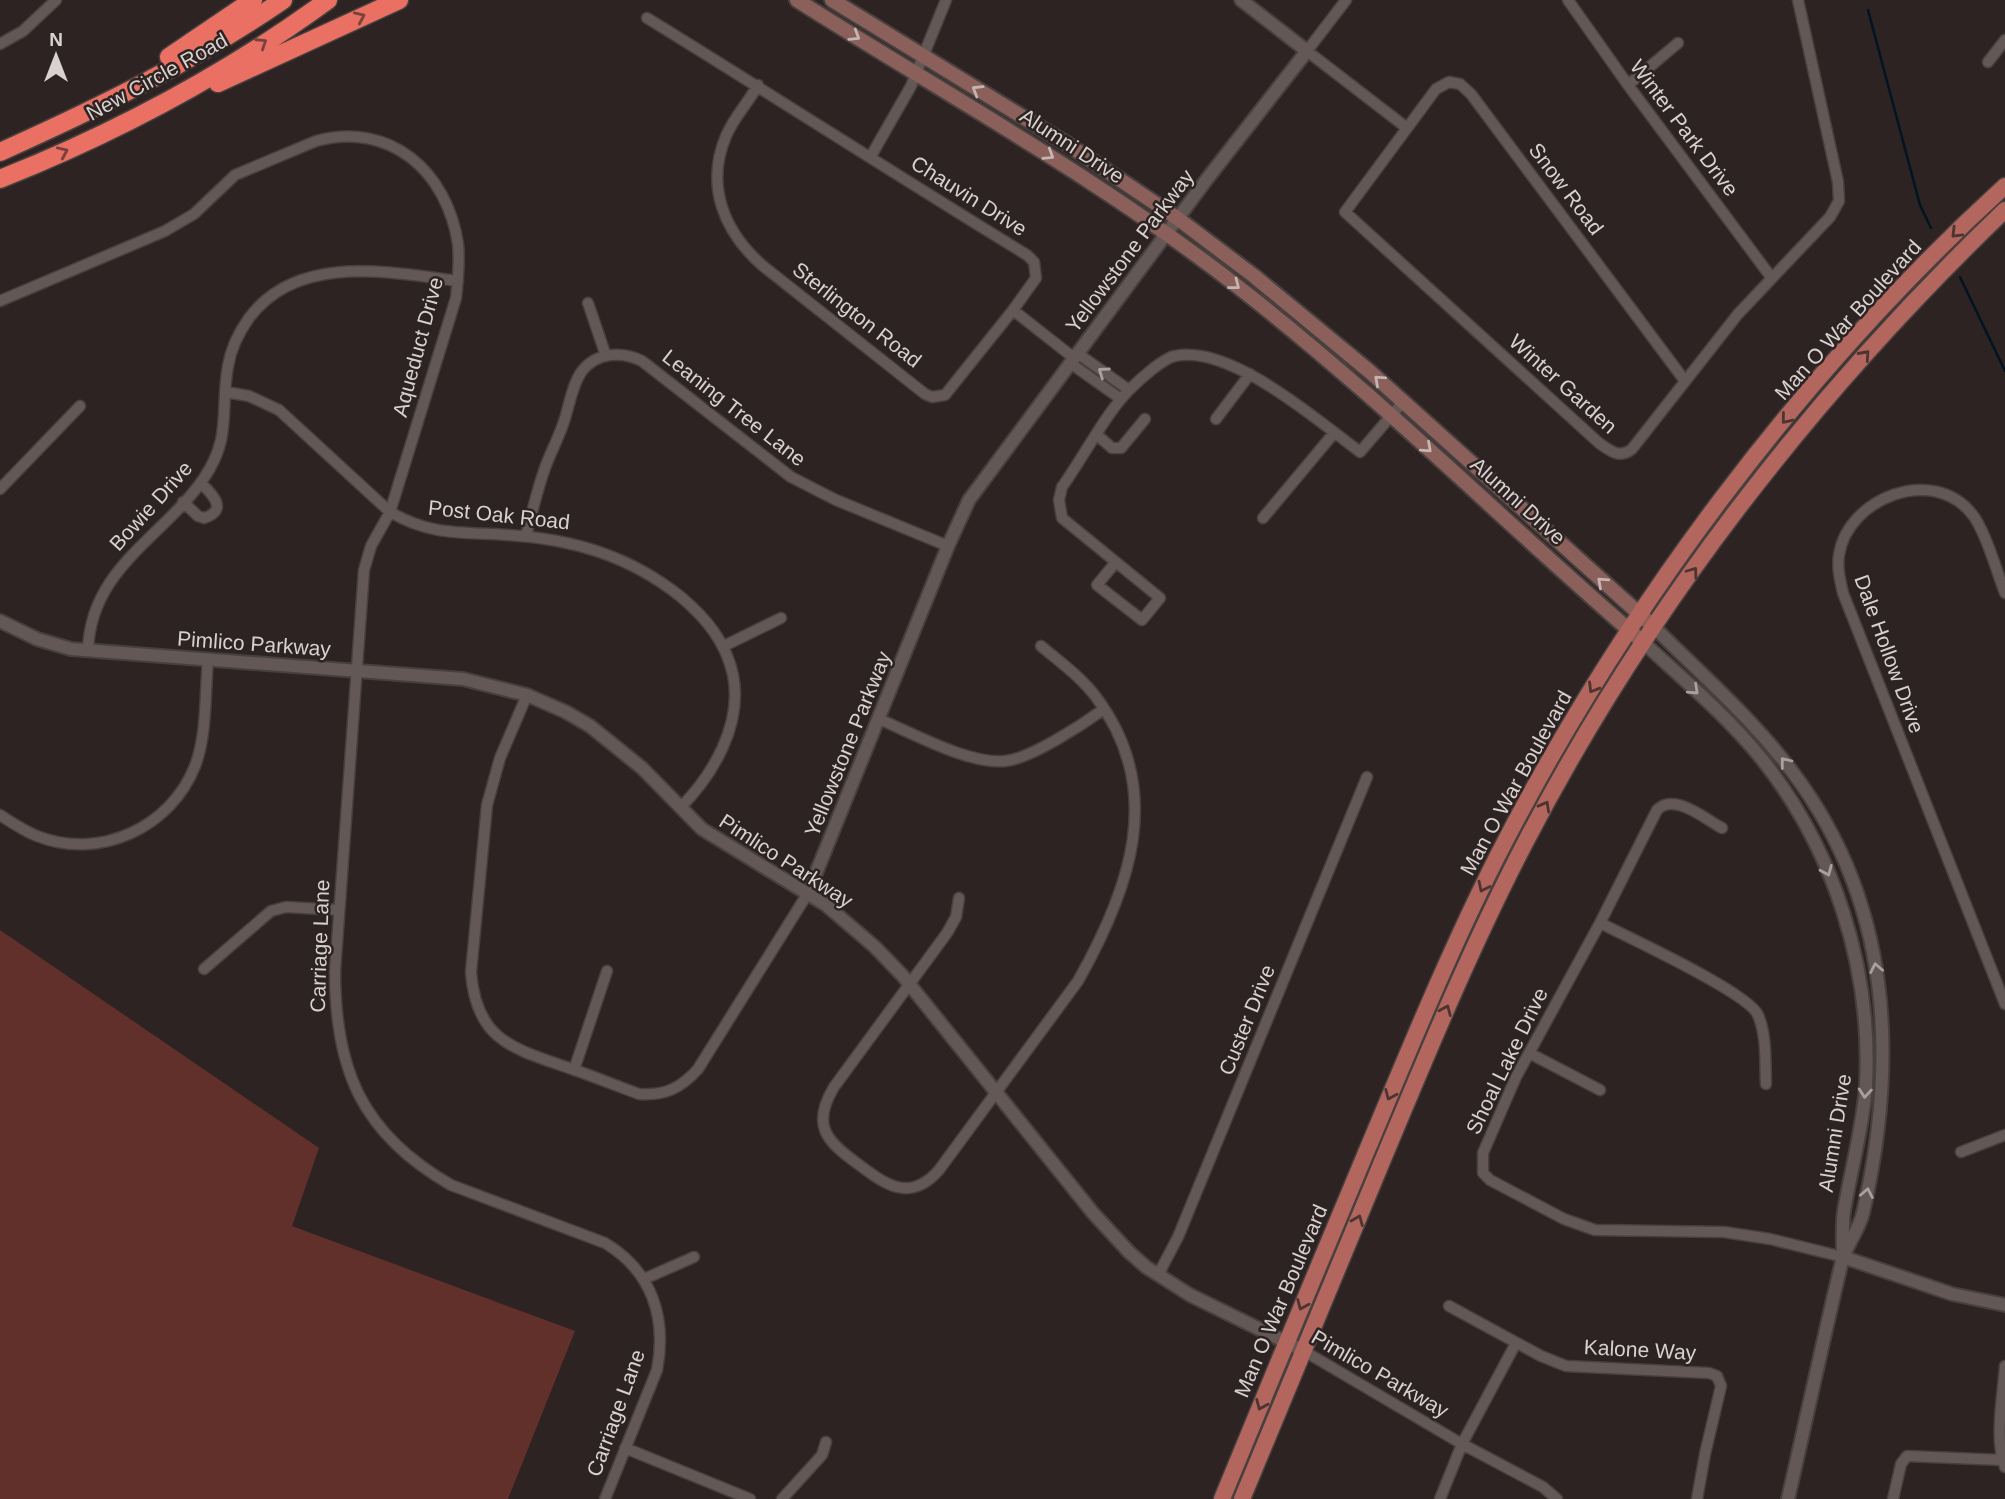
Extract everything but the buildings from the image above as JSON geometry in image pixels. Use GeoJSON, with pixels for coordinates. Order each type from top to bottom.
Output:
{"type":"FeatureCollection","features":[{"type":"Feature","properties":{"kind":"highway","name":"New Circle Road"},"geometry":{"type":"LineString","coordinates":[[0,152],[71,121],[140,86],[231,34],[283,0]]}},
{"type":"Feature","properties":{"kind":"highway","name":"New Circle Road"},"geometry":{"type":"LineString","coordinates":[[0,179],[97,136],[228,65],[328,0]]}},
{"type":"Feature","properties":{"kind":"highway"},"geometry":{"type":"LineString","coordinates":[[97,136],[134,122],[399,0]]}},
{"type":"Feature","properties":{"kind":"highway"},"geometry":{"type":"LineString","coordinates":[[0,143],[80,105],[160,62],[249,2]]}},
{"type":"Feature","properties":{"kind":"main road","name":"Alumni Drive"},"geometry":{"type":"LineString","coordinates":[[797,0],[1060,162],[1167,234],[1303,338],[1644,643]]}},
{"type":"Feature","properties":{"kind":"main road","name":"Alumni Drive"},"geometry":{"type":"LineString","coordinates":[[832,0],[1070,146],[1177,218],[1306,317],[1654,627]]}},
{"type":"Feature","properties":{"kind":"main road","name":"Man O War Boulevard"},"geometry":{"type":"LineString","coordinates":[[1222,1499],[1421,1020],[1461,932],[1533,790],[1629,630],[1727,492],[1813,387],[1936,253],[2005,186]]}},
{"type":"Feature","properties":{"kind":"main road","name":"Man O War Boulevard"},"geometry":{"type":"LineString","coordinates":[[1242,1499],[1479,936],[1579,746],[1654,627],[1746,499],[1846,375],[2005,210]]}},
{"type":"Feature","properties":{"kind":"street"},"geometry":{"type":"LineString","coordinates":[[0,44],[23,31],[56,0]]}},
{"type":"Feature","properties":{"kind":"street"},"geometry":{"type":"LineString","coordinates":[[871,156],[916,74],[946,0]]}},
{"type":"Feature","properties":{"kind":"street"},"geometry":{"type":"LineString","coordinates":[[1241,0],[1407,128]]}},
{"type":"Feature","properties":{"kind":"street","name":"Yellowstone Parkway"},"geometry":{"type":"LineString","coordinates":[[527,695],[500,758],[486,805],[471,972],[473,990],[482,1018],[507,1044],[531,1055],[639,1094],[667,1092],[687,1082],[698,1069],[808,893],[969,500],[1177,218],[1346,0]]}},
{"type":"Feature","properties":{"kind":"street","name":"Winter Park Drive"},"geometry":{"type":"LineString","coordinates":[[1568,0],[1771,277]]}},
{"type":"Feature","properties":{"kind":"street","name":"Winter Garden"},"geometry":{"type":"LineString","coordinates":[[1407,128],[1345,212],[1599,443],[1615,453],[1628,453],[1771,277],[1830,217],[1839,201],[1838,182],[1798,0]]}},
{"type":"Feature","properties":{"kind":"street","name":"Chauvin Drive"},"geometry":{"type":"LineString","coordinates":[[647,18],[758,85],[1031,259],[1036,267],[1036,278],[1013,310]]}},
{"type":"Feature","properties":{"kind":"street"},"geometry":{"type":"LineString","coordinates":[[1988,62],[2005,40]]}},
{"type":"Feature","properties":{"kind":"street"},"geometry":{"type":"LineString","coordinates":[[1628,85],[1678,43]]}},
{"type":"Feature","properties":{"kind":"street","name":"Snow Road"},"geometry":{"type":"LineString","coordinates":[[1407,128],[1440,85],[1453,82],[1465,87],[1685,380]]}},
{"type":"Feature","properties":{"kind":"street","name":"Sterlington Road"},"geometry":{"type":"LineString","coordinates":[[758,85],[727,134],[718,165],[719,199],[724,217],[739,243],[751,255],[932,397],[950,392],[1013,310]]}},
{"type":"Feature","properties":{"kind":"street","name":"Aqueduct Drive"},"geometry":{"type":"LineString","coordinates":[[0,300],[184,222],[225,183],[251,167],[316,141],[345,136],[371,138],[396,148],[433,179],[443,195],[454,227],[459,265],[452,313],[390,512]]}},
{"type":"Feature","properties":{"kind":"street","name":"Bowie Drive"},"geometry":{"type":"LineString","coordinates":[[88,651],[98,606],[112,579],[133,553],[201,483],[212,465],[222,442],[228,366],[234,345],[243,327],[266,299],[282,288],[324,274],[360,271],[458,281]]}},
{"type":"Feature","properties":{"kind":"street"},"geometry":{"type":"LineString","coordinates":[[526,536],[544,470],[562,428],[577,379],[589,365],[606,356],[588,303]]}},
{"type":"Feature","properties":{"kind":"street"},"geometry":{"type":"LineString","coordinates":[[1013,310],[1121,399]]}},
{"type":"Feature","properties":{"kind":"street","name":"Leaning Tree Lane"},"geometry":{"type":"LineString","coordinates":[[606,356],[627,355],[642,361],[776,467],[811,489],[948,546]]}},
{"type":"Feature","properties":{"kind":"street"},"geometry":{"type":"LineString","coordinates":[[1115,563],[1097,585],[1142,620],[1160,598],[1062,517],[1059,500],[1062,487],[1121,399],[1173,356],[1201,355],[1224,361],[1250,373],[1360,452],[1403,402]]}},
{"type":"Feature","properties":{"kind":"street"},"geometry":{"type":"LineString","coordinates":[[1074,358],[1129,390]]}},
{"type":"Feature","properties":{"kind":"street"},"geometry":{"type":"LineString","coordinates":[[1216,419],[1250,373]]}},
{"type":"Feature","properties":{"kind":"street","name":"Post Oak Road"},"geometry":{"type":"LineString","coordinates":[[226,391],[249,397],[279,410],[390,512],[418,527],[526,536],[578,544],[613,555],[652,575],[690,605],[706,621],[724,646],[735,685],[732,719],[718,757],[707,776],[680,808]]}},
{"type":"Feature","properties":{"kind":"street"},"geometry":{"type":"LineString","coordinates":[[0,489],[80,406]]}},
{"type":"Feature","properties":{"kind":"street"},"geometry":{"type":"LineString","coordinates":[[1097,435],[1112,448],[1121,448],[1145,419]]}},
{"type":"Feature","properties":{"kind":"street"},"geometry":{"type":"LineString","coordinates":[[1263,518],[1334,433]]}},
{"type":"Feature","properties":{"kind":"street"},"geometry":{"type":"LineString","coordinates":[[183,502],[198,516],[204,518],[214,513],[217,509],[216,499],[201,483]]}},
{"type":"Feature","properties":{"kind":"street","name":"Dale Hollow Drive"},"geometry":{"type":"LineString","coordinates":[[2005,593],[1972,514],[1953,498],[1940,492],[1912,489],[1899,491],[1884,499],[1865,513],[1849,530],[1839,555],[1838,572],[1843,593],[2005,1004]]}},
{"type":"Feature","properties":{"kind":"street","name":"Carriage Lane"},"geometry":{"type":"LineString","coordinates":[[390,512],[371,546],[364,570],[339,910],[335,994],[341,1047],[359,1094],[387,1136],[427,1172],[451,1185],[605,1244],[623,1256],[644,1279],[660,1318],[661,1350],[657,1370],[605,1499]]}},
{"type":"Feature","properties":{"kind":"street"},"geometry":{"type":"LineString","coordinates":[[724,646],[781,618]]}},
{"type":"Feature","properties":{"kind":"street","name":"Pimlico Parkway"},"geometry":{"type":"LineString","coordinates":[[0,621],[37,639],[88,651],[463,679],[527,695],[566,712],[604,736],[642,768],[702,829],[827,905],[875,947],[910,984],[1107,1231],[1146,1267],[1215,1308],[1304,1351],[1462,1444],[1543,1487],[1557,1499]]}},
{"type":"Feature","properties":{"kind":"street","name":"Alumni Drive"},"geometry":{"type":"LineString","coordinates":[[1654,627],[1736,705],[1803,786],[1838,849],[1866,923],[1880,990],[1884,1046],[1883,1088],[1863,1216],[1843,1257]]}},
{"type":"Feature","properties":{"kind":"street","name":"Alumni Drive"},"geometry":{"type":"LineString","coordinates":[[1644,643],[1722,716],[1761,758],[1785,792],[1812,838],[1840,903],[1855,956],[1866,1034],[1864,1103],[1843,1213],[1843,1257],[1788,1499]]}},
{"type":"Feature","properties":{"kind":"street"},"geometry":{"type":"LineString","coordinates":[[959,898],[956,917],[947,933],[826,1100],[822,1120],[828,1139],[836,1148],[881,1181],[904,1188],[914,1188],[930,1180],[939,1170],[1078,981],[1115,903],[1131,857],[1136,823],[1135,793],[1120,737],[1104,709],[1083,682],[1041,646]]}},
{"type":"Feature","properties":{"kind":"street"},"geometry":{"type":"LineString","coordinates":[[0,815],[38,836],[88,844],[127,835],[160,816],[185,787],[196,763],[201,741],[208,660]]}},
{"type":"Feature","properties":{"kind":"street"},"geometry":{"type":"LineString","coordinates":[[879,719],[972,758],[1007,761],[1025,755],[1104,709]]}},
{"type":"Feature","properties":{"kind":"street","name":"Custer Drive"},"geometry":{"type":"LineString","coordinates":[[1158,1275],[1178,1237],[1367,777]]}},
{"type":"Feature","properties":{"kind":"street","name":"Shoal Lake Drive"},"geometry":{"type":"LineString","coordinates":[[1723,828],[1678,804],[1661,805],[1657,810],[1600,923],[1529,1053],[1483,1153],[1483,1173],[1490,1180],[1564,1219],[1595,1230],[1724,1232],[1770,1239],[1843,1257]]}},
{"type":"Feature","properties":{"kind":"street"},"geometry":{"type":"LineString","coordinates":[[204,969],[271,911],[286,907],[339,910]]}},
{"type":"Feature","properties":{"kind":"street"},"geometry":{"type":"LineString","coordinates":[[1600,923],[1733,992],[1754,1007],[1764,1039],[1766,1084]]}},
{"type":"Feature","properties":{"kind":"street"},"geometry":{"type":"LineString","coordinates":[[574,1070],[607,971]]}},
{"type":"Feature","properties":{"kind":"street"},"geometry":{"type":"LineString","coordinates":[[1529,1053],[1600,1090]]}},
{"type":"Feature","properties":{"kind":"street"},"geometry":{"type":"LineString","coordinates":[[1961,1152],[2005,1135]]}},
{"type":"Feature","properties":{"kind":"street"},"geometry":{"type":"LineString","coordinates":[[644,1279],[694,1257]]}},
{"type":"Feature","properties":{"kind":"street"},"geometry":{"type":"LineString","coordinates":[[1843,1257],[1952,1294],[2005,1305]]}},
{"type":"Feature","properties":{"kind":"street","name":"Kalone Way"},"geometry":{"type":"LineString","coordinates":[[1449,1306],[1516,1343],[1566,1366],[1709,1373],[1717,1376],[1721,1386],[1697,1499]]}},
{"type":"Feature","properties":{"kind":"street"},"geometry":{"type":"LineString","coordinates":[[1440,1499],[1462,1444],[1516,1343]]}},
{"type":"Feature","properties":{"kind":"street"},"geometry":{"type":"LineString","coordinates":[[1893,1499],[1901,1464],[1908,1456],[2004,1464],[2001,1434],[2005,1366]]}},
{"type":"Feature","properties":{"kind":"street"},"geometry":{"type":"LineString","coordinates":[[782,1499],[822,1455],[826,1442]]}},
{"type":"Feature","properties":{"kind":"street"},"geometry":{"type":"LineString","coordinates":[[625,1448],[750,1499]]}},
{"type":"Feature","properties":{"kind":"shaded area"},"geometry":{"type":"Polygon","coordinates":[[[0,930],[319,1148],[292,1226],[575,1331],[508,1499],[0,1499],[0,930]]]}},
{"type":"Feature","properties":{"kind":"waterway"},"geometry":{"type":"LineString","coordinates":[[1868,10],[1920,205],[1931,228]]}},
{"type":"Feature","properties":{"kind":"waterway"},"geometry":{"type":"LineString","coordinates":[[1960,277],[2005,371]]}}]}
